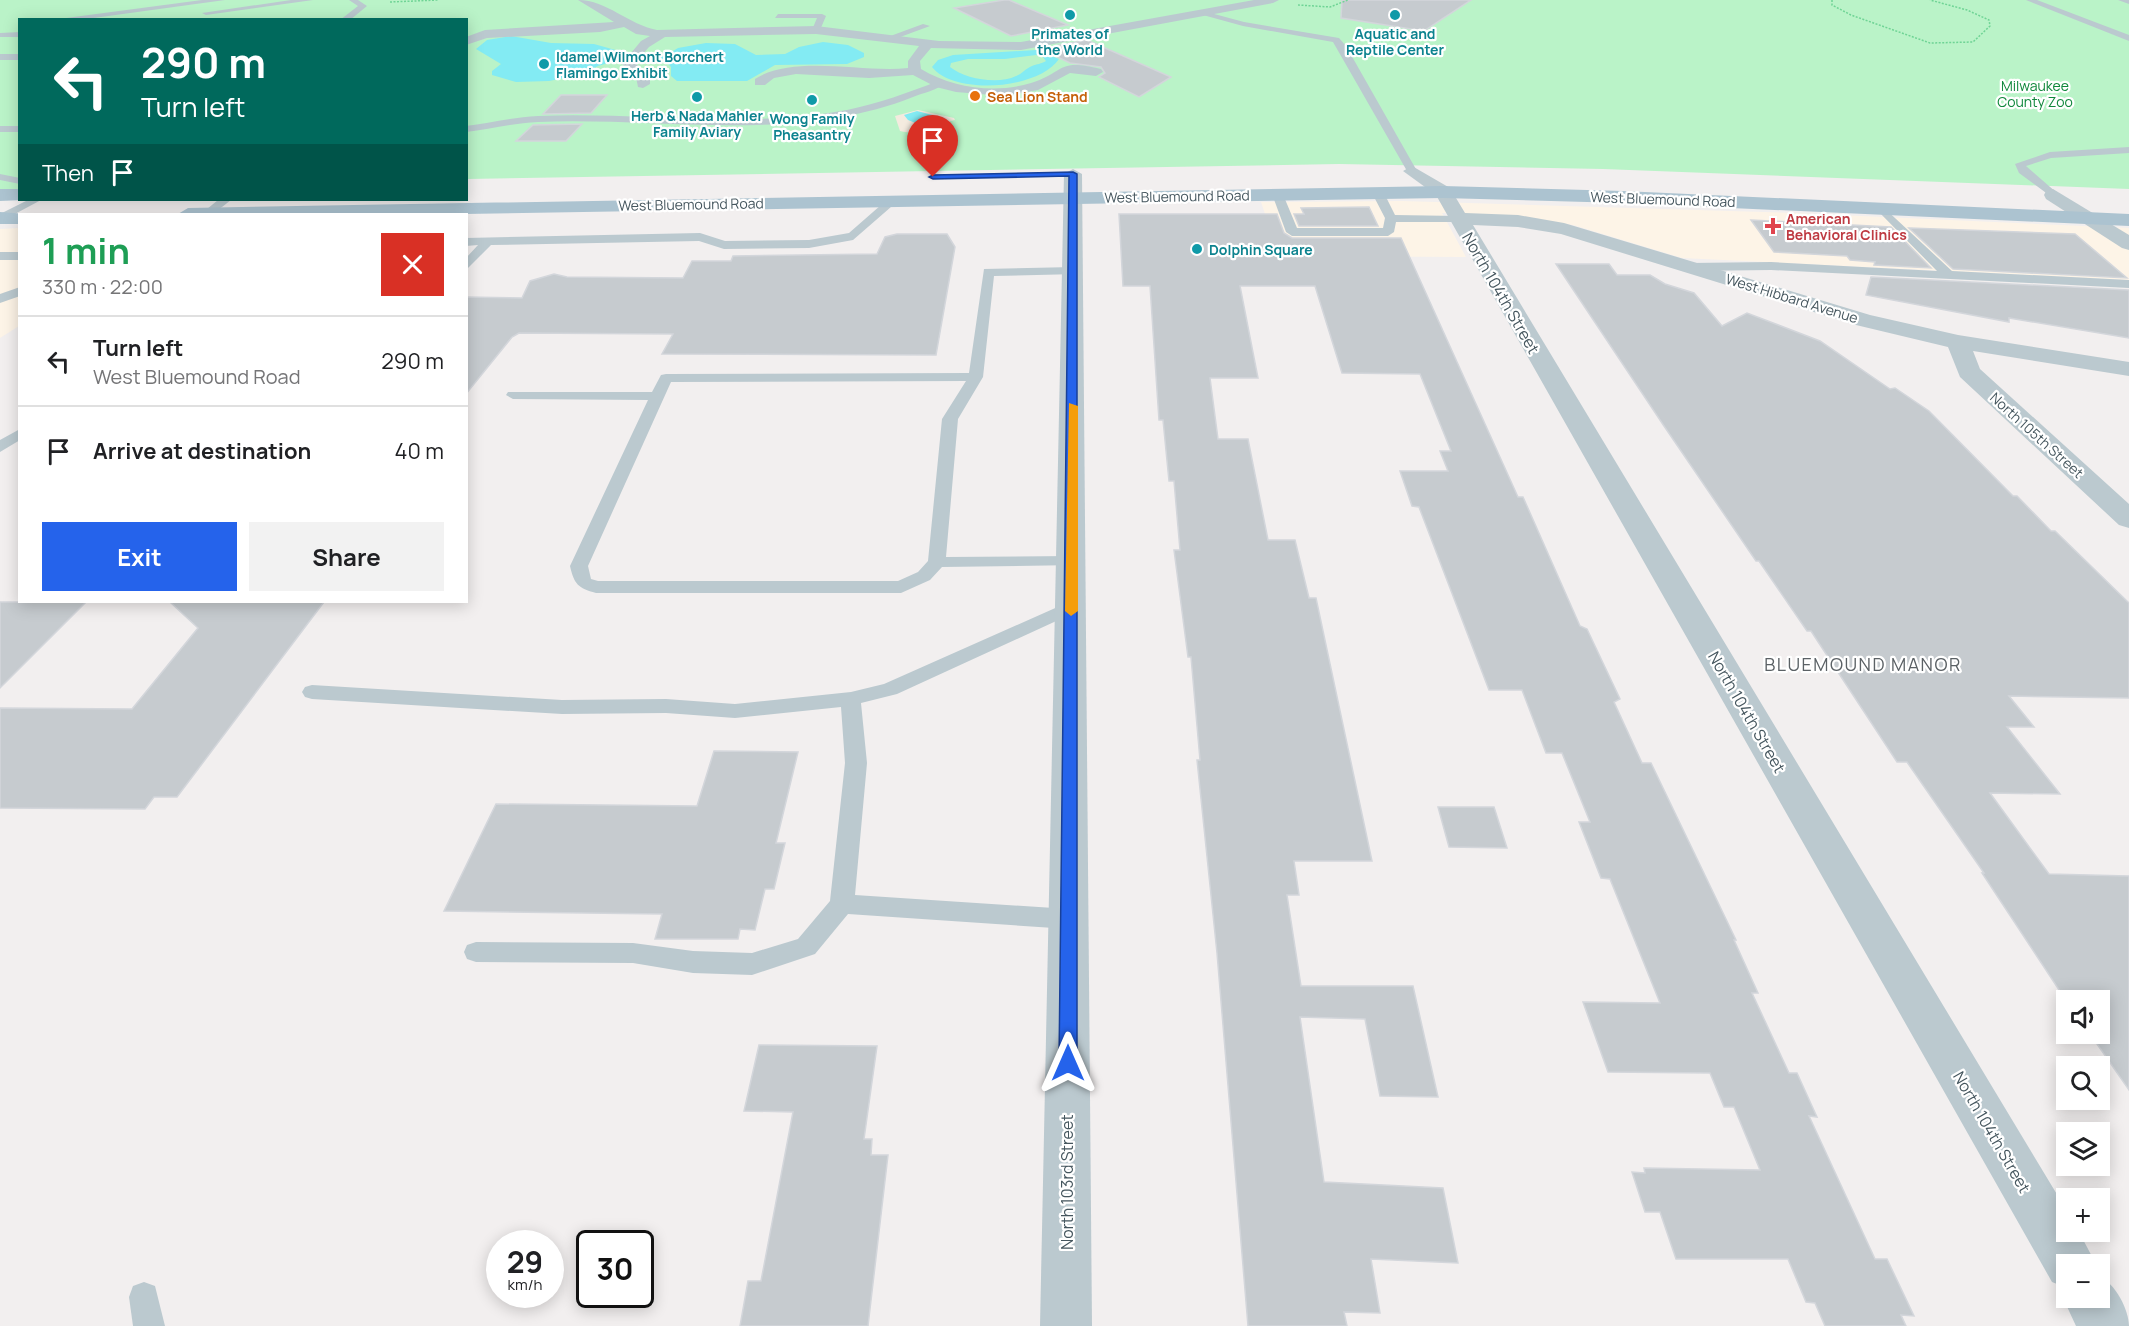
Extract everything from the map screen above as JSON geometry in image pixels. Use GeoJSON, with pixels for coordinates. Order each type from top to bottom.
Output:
{"type":"FeatureCollection","features":[{"type":"Feature","properties":{"kind":"main road","name":"West Bluemound Road"},"geometry":{"type":"LineString","coordinates":[[255,213],[893,200],[1073,180],[1278,194],[1450,194],[1881,208],[2129,220]]}},
{"type":"Feature","properties":{"kind":"main road"},"geometry":{"type":"LineString","coordinates":[[2020,193],[2092,196]]}},
{"type":"Feature","properties":{"kind":"main road"},"geometry":{"type":"LineString","coordinates":[[0,195],[18,195]]}},
{"type":"Feature","properties":{"kind":"street"},"geometry":{"type":"LineString","coordinates":[[587,2],[605,0]]}},
{"type":"Feature","properties":{"kind":"street"},"geometry":{"type":"LineString","coordinates":[[643,84],[643,76],[628,66],[645,44],[661,35],[701,28],[816,30],[927,44],[970,47],[1021,46],[1272,0]]}},
{"type":"Feature","properties":{"kind":"street"},"geometry":{"type":"LineString","coordinates":[[587,2],[640,31],[661,35]]}},
{"type":"Feature","properties":{"kind":"street"},"geometry":{"type":"LineString","coordinates":[[1189,2],[1246,5]]}},
{"type":"Feature","properties":{"kind":"street"},"geometry":{"type":"LineString","coordinates":[[1175,6],[1193,16]]}},
{"type":"Feature","properties":{"kind":"street"},"geometry":{"type":"LineString","coordinates":[[468,40],[485,34],[600,28],[626,23]]}},
{"type":"Feature","properties":{"kind":"street"},"geometry":{"type":"LineString","coordinates":[[915,71],[914,61],[927,44]]}},
{"type":"Feature","properties":{"kind":"street"},"geometry":{"type":"LineString","coordinates":[[760,82],[773,74],[794,71],[868,74],[915,71],[924,78],[941,83],[980,90],[1010,91],[1034,87],[1062,69],[1077,67],[1096,72]]}},
{"type":"Feature","properties":{"kind":"street","name":"North 104th Street"},"geometry":{"type":"LineString","coordinates":[[1400,171],[1450,194],[2064,1254]]}},
{"type":"Feature","properties":{"kind":"street","name":"North 103rd Street"},"geometry":{"type":"LineString","coordinates":[[1066,1326],[1073,180]]}},
{"type":"Feature","properties":{"kind":"street","name":"West Hibbard Avenue"},"geometry":{"type":"LineString","coordinates":[[1450,194],[1518,220],[1564,229],[1864,320],[1958,342],[2129,369]]}},
{"type":"Feature","properties":{"kind":"street"},"geometry":{"type":"LineString","coordinates":[[2053,195],[2129,244]]}},
{"type":"Feature","properties":{"kind":"street","name":"North 105th Street"},"geometry":{"type":"LineString","coordinates":[[1958,342],[1970,372],[2129,519]]}},
{"type":"Feature","properties":{"kind":"street"},"geometry":{"type":"LineString","coordinates":[[2095,1308],[2106,1326]]}},
{"type":"Feature","properties":{"kind":"lane"},"geometry":{"type":"LineString","coordinates":[[72,18],[221,0]]}},
{"type":"Feature","properties":{"kind":"lane"},"geometry":{"type":"LineString","coordinates":[[200,13],[309,0]]}},
{"type":"Feature","properties":{"kind":"lane"},"geometry":{"type":"LineString","coordinates":[[347,18],[363,6],[353,0]]}},
{"type":"Feature","properties":{"kind":"lane"},"geometry":{"type":"LineString","coordinates":[[2030,0],[2103,26],[2129,38]]}},
{"type":"Feature","properties":{"kind":"lane"},"geometry":{"type":"LineString","coordinates":[[2122,0],[2129,2]]}},
{"type":"Feature","properties":{"kind":"lane"},"geometry":{"type":"LineString","coordinates":[[1206,13],[1243,24],[1336,40],[1342,45],[1400,171]]}},
{"type":"Feature","properties":{"kind":"lane"},"geometry":{"type":"LineString","coordinates":[[778,16],[822,16],[816,30]]}},
{"type":"Feature","properties":{"kind":"lane"},"geometry":{"type":"LineString","coordinates":[[0,34],[12,24]]}},
{"type":"Feature","properties":{"kind":"lane"},"geometry":{"type":"LineString","coordinates":[[889,38],[926,26]]}},
{"type":"Feature","properties":{"kind":"lane"},"geometry":{"type":"LineString","coordinates":[[2103,26],[2120,26]]}},
{"type":"Feature","properties":{"kind":"lane"},"geometry":{"type":"LineString","coordinates":[[0,34],[18,34]]}},
{"type":"Feature","properties":{"kind":"lane"},"geometry":{"type":"LineString","coordinates":[[0,57],[18,57]]}},
{"type":"Feature","properties":{"kind":"lane"},"geometry":{"type":"LineString","coordinates":[[468,129],[537,119],[792,119],[885,105],[941,83]]}},
{"type":"Feature","properties":{"kind":"lane"},"geometry":{"type":"LineString","coordinates":[[0,129],[18,129]]}},
{"type":"Feature","properties":{"kind":"lane"},"geometry":{"type":"LineString","coordinates":[[2053,195],[2023,171],[2020,164],[2042,156],[2129,150]]}},
{"type":"Feature","properties":{"kind":"lane"},"geometry":{"type":"LineString","coordinates":[[2094,153],[2129,156]]}},
{"type":"Feature","properties":{"kind":"lane"},"geometry":{"type":"LineString","coordinates":[[0,177],[18,181]]}},
{"type":"Feature","properties":{"kind":"lane"},"geometry":{"type":"LineString","coordinates":[[1278,194],[1292,232],[1388,232],[1391,218],[1378,193]]}},
{"type":"Feature","properties":{"kind":"lane"},"geometry":{"type":"LineString","coordinates":[[1391,218],[1450,194]]}},
{"type":"Feature","properties":{"kind":"lane"},"geometry":{"type":"LineString","coordinates":[[468,242],[700,237],[724,245],[809,244],[853,236],[893,200]]}},
{"type":"Feature","properties":{"kind":"lane"},"geometry":{"type":"LineString","coordinates":[[5,219],[33,201]]}},
{"type":"Feature","properties":{"kind":"lane"},"geometry":{"type":"LineString","coordinates":[[207,213],[224,201]]}},
{"type":"Feature","properties":{"kind":"lane"},"geometry":{"type":"LineString","coordinates":[[1881,208],[1949,275]]}},
{"type":"Feature","properties":{"kind":"lane"},"geometry":{"type":"LineString","coordinates":[[468,264],[487,242]]}},
{"type":"Feature","properties":{"kind":"lane"},"geometry":{"type":"LineString","coordinates":[[0,256],[18,256]]}},
{"type":"Feature","properties":{"kind":"lane"},"geometry":{"type":"LineString","coordinates":[[1690,267],[1771,266],[2129,284]]}},
{"type":"Feature","properties":{"kind":"lane"},"geometry":{"type":"LineString","coordinates":[[976,377],[666,378],[579,566],[583,582],[596,587],[901,587],[924,576],[937,562],[950,419],[976,377],[988,272],[1074,271]]}},
{"type":"Feature","properties":{"kind":"lane"},"geometry":{"type":"LineString","coordinates":[[0,299],[18,292]]}},
{"type":"Feature","properties":{"kind":"lane"},"geometry":{"type":"LineString","coordinates":[[513,395],[658,396]]}},
{"type":"Feature","properties":{"kind":"lane"},"geometry":{"type":"LineString","coordinates":[[0,447],[18,434]]}},
{"type":"Feature","properties":{"kind":"lane"},"geometry":{"type":"LineString","coordinates":[[937,562],[1072,561]]}},
{"type":"Feature","properties":{"kind":"lane"},"geometry":{"type":"LineString","coordinates":[[312,692],[562,707],[666,706],[735,711],[851,699],[890,689],[1071,607]]}},
{"type":"Feature","properties":{"kind":"lane"},"geometry":{"type":"LineString","coordinates":[[476,952],[633,952],[693,962],[752,964],[806,946],[842,904],[856,763],[851,699]]}},
{"type":"Feature","properties":{"kind":"lane"},"geometry":{"type":"LineString","coordinates":[[842,904],[1069,919]]}},
{"type":"Feature","properties":{"kind":"path"},"geometry":{"type":"LineString","coordinates":[[390,2],[438,0]]}},
{"type":"Feature","properties":{"kind":"path"},"geometry":{"type":"LineString","coordinates":[[1272,0],[1321,7],[1336,6],[1348,0]]}},
{"type":"Feature","properties":{"kind":"path"},"geometry":{"type":"LineString","coordinates":[[1832,0],[1832,5],[1846,14],[1930,44],[1973,42],[1990,26],[1989,20],[1967,10],[1930,0]]}},
{"type":"Feature","properties":{"kind":"shaded area"},"geometry":{"type":"Polygon","coordinates":[[[1402,201],[1794,213],[2129,228],[2129,280],[1682,258],[1573,225],[1496,215],[1442,213],[1466,257],[1279,256],[1261,202],[1402,201]]]}},
{"type":"Feature","properties":{"kind":"shaded area"},"geometry":{"type":"Polygon","coordinates":[[[18,228],[18,327],[0,338],[0,229],[18,228]]]}},
{"type":"Feature","properties":{"kind":"green space","name":"Milwaukee County Zoo"},"geometry":{"type":"Polygon","coordinates":[[[0,0],[2129,0],[2129,189],[1603,169],[1339,164],[468,179],[468,18],[18,18],[18,189],[0,189],[0,0]]]}},
{"type":"Feature","properties":{"kind":"sand"},"geometry":{"type":"Polygon","coordinates":[[[918,110],[955,120],[950,121],[951,125],[941,134],[928,136],[900,131],[895,116],[918,110]]]}},
{"type":"Feature","properties":{"kind":"water"},"geometry":{"type":"Polygon","coordinates":[[[511,36],[551,43],[594,44],[626,53],[665,56],[678,48],[706,43],[735,44],[756,55],[785,54],[799,47],[823,42],[848,45],[864,53],[864,57],[847,64],[775,65],[747,81],[677,81],[671,76],[671,67],[664,59],[622,59],[598,66],[580,75],[549,81],[516,82],[492,75],[492,71],[501,64],[476,49],[487,40],[511,36]]]}},
{"type":"Feature","properties":{"kind":"water"},"geometry":{"type":"Polygon","coordinates":[[[1036,50],[1059,59],[1049,69],[1034,77],[997,85],[977,85],[943,76],[932,67],[938,60],[953,55],[1036,50]],[[1042,56],[968,59],[951,63],[950,67],[964,75],[982,79],[1009,79],[1046,61],[1042,56]]]}},
{"type":"Feature","properties":{"kind":"water"},"geometry":{"type":"Polygon","coordinates":[[[917,111],[944,118],[948,127],[936,134],[917,132],[918,124],[908,120],[904,115],[917,111]]]}},
{"type":"Feature","properties":{"kind":"building"},"geometry":{"type":"Polygon","coordinates":[[[1009,0],[1068,25],[1011,36],[954,8],[1009,0]]]}},
{"type":"Feature","properties":{"kind":"building","name":"Aquatic and Reptile Center"},"geometry":{"type":"Polygon","coordinates":[[[1342,0],[1471,0],[1424,31],[1341,18],[1342,0]]]}},
{"type":"Feature","properties":{"kind":"building"},"geometry":{"type":"Polygon","coordinates":[[[1087,40],[1171,77],[1139,97],[1099,77],[1105,73],[1101,67],[1070,63],[1051,54],[1055,46],[1087,40]]]}},
{"type":"Feature","properties":{"kind":"building"},"geometry":{"type":"Polygon","coordinates":[[[561,95],[607,95],[591,113],[543,114],[561,95]]]}},
{"type":"Feature","properties":{"kind":"building"},"geometry":{"type":"Polygon","coordinates":[[[582,124],[566,141],[516,141],[533,125],[582,124]]]}},
{"type":"Feature","properties":{"kind":"building"},"geometry":{"type":"Polygon","coordinates":[[[1369,207],[1378,226],[1299,226],[1294,214],[1304,214],[1301,208],[1369,207]]]}},
{"type":"Feature","properties":{"kind":"building"},"geometry":{"type":"Polygon","coordinates":[[[1119,214],[1277,214],[1284,233],[1292,238],[1401,238],[1518,497],[1523,497],[1580,626],[1587,629],[1620,699],[1614,702],[1642,763],[1651,763],[1736,940],[1734,940],[1758,993],[1752,993],[1789,1073],[1797,1073],[1817,1117],[1809,1116],[1875,1259],[1887,1259],[1914,1316],[1901,1315],[1906,1326],[1825,1326],[1815,1303],[1806,1302],[1788,1259],[1676,1259],[1660,1212],[1645,1212],[1632,1172],[1645,1173],[1644,1168],[1760,1170],[1734,1107],[1724,1107],[1710,1073],[1608,1072],[1583,1002],[1660,1003],[1610,879],[1601,878],[1579,822],[1590,822],[1562,753],[1546,753],[1522,690],[1489,690],[1419,507],[1412,506],[1400,471],[1448,471],[1440,451],[1451,451],[1420,374],[1342,373],[1315,286],[1240,286],[1258,378],[1210,378],[1218,439],[1248,439],[1268,540],[1295,540],[1309,598],[1316,598],[1372,861],[1294,861],[1299,895],[1287,895],[1301,986],[1413,986],[1438,1097],[1380,1096],[1365,1019],[1300,1017],[1324,1182],[1443,1188],[1458,1263],[1371,1259],[1380,1313],[1344,1312],[1347,1326],[1248,1326],[1217,953],[1197,760],[1200,760],[1191,657],[1188,657],[1174,550],[1180,550],[1174,481],[1169,481],[1163,420],[1159,420],[1150,286],[1123,286],[1119,214]]]}},
{"type":"Feature","properties":{"kind":"building"},"geometry":{"type":"Polygon","coordinates":[[[1751,220],[1891,227],[1931,268],[1874,265],[1875,262],[1850,260],[1847,256],[1774,252],[1751,220]]]}},
{"type":"Feature","properties":{"kind":"building"},"geometry":{"type":"Polygon","coordinates":[[[1909,228],[2075,234],[2127,278],[1953,269],[1909,228]]]}},
{"type":"Feature","properties":{"kind":"building"},"geometry":{"type":"Polygon","coordinates":[[[897,234],[947,234],[955,247],[936,355],[662,354],[673,334],[519,333],[512,337],[468,392],[468,297],[522,298],[530,281],[554,274],[567,277],[683,278],[692,261],[731,261],[733,256],[877,254],[885,237],[897,234]]]}},
{"type":"Feature","properties":{"kind":"building"},"geometry":{"type":"Polygon","coordinates":[[[1556,264],[1609,264],[1617,275],[1650,275],[1665,284],[1694,293],[1722,326],[1747,313],[1820,341],[1890,389],[1895,388],[1929,411],[2013,496],[2017,496],[2051,531],[2055,531],[2129,603],[2129,698],[2009,696],[2034,727],[2007,727],[2060,794],[1990,793],[2049,874],[2129,876],[2129,1090],[2110,1063],[2110,1056],[2105,1056],[2097,1044],[2110,1044],[2110,990],[2059,990],[1982,873],[1984,873],[1907,762],[1897,762],[1811,631],[1807,631],[1759,561],[1756,561],[1556,264]]]}},
{"type":"Feature","properties":{"kind":"building"},"geometry":{"type":"Polygon","coordinates":[[[1871,277],[2129,290],[2129,338],[2009,318],[2009,322],[1866,295],[1871,277]]]}},
{"type":"Feature","properties":{"kind":"building"},"geometry":{"type":"Polygon","coordinates":[[[0,602],[85,603],[0,688],[0,602]]]}},
{"type":"Feature","properties":{"kind":"building"},"geometry":{"type":"Polygon","coordinates":[[[171,603],[323,603],[177,797],[154,797],[145,809],[0,808],[0,708],[132,709],[198,628],[171,603]]]}},
{"type":"Feature","properties":{"kind":"building"},"geometry":{"type":"Polygon","coordinates":[[[714,751],[798,752],[776,843],[785,843],[774,889],[765,889],[755,930],[740,929],[738,939],[655,939],[662,914],[444,911],[496,804],[697,806],[714,751]]]}},
{"type":"Feature","properties":{"kind":"building"},"geometry":{"type":"Polygon","coordinates":[[[1438,807],[1494,807],[1507,848],[1449,847],[1438,807]]]}},
{"type":"Feature","properties":{"kind":"building"},"geometry":{"type":"Polygon","coordinates":[[[759,1045],[877,1046],[864,1139],[872,1139],[871,1155],[888,1155],[868,1326],[740,1326],[748,1281],[761,1281],[793,1112],[744,1111],[759,1045]]]}},
{"type":"Feature","properties":{"kind":"slow traffic"},"geometry":{"type":"LineString","coordinates":[[1071,611],[1073,406]]}},
{"type":"Feature","properties":{"kind":"place","name":"Primates of the World"},"geometry":{"type":"Point","coordinates":[1070,15]}},
{"type":"Feature","properties":{"kind":"place","name":"Aquatic and Reptile Center"},"geometry":{"type":"Point","coordinates":[1395,15]}},
{"type":"Feature","properties":{"kind":"place","name":"Idamel Wilmont Borchert Flamingo Exhibit"},"geometry":{"type":"Point","coordinates":[544,64]}},
{"type":"Feature","properties":{"kind":"place","name":"Sea Lion Stand"},"geometry":{"type":"Point","coordinates":[975,96]}},
{"type":"Feature","properties":{"kind":"place","name":"Herb & Nada Mahler Family Aviary"},"geometry":{"type":"Point","coordinates":[697,97]}},
{"type":"Feature","properties":{"kind":"place","name":"Wong Family Pheasantry"},"geometry":{"type":"Point","coordinates":[812,100]}},
{"type":"Feature","properties":{"kind":"place","name":"American Behavioral Clinics"},"geometry":{"type":"Point","coordinates":[1773,226]}},
{"type":"Feature","properties":{"kind":"place","name":"Dolphin Square"},"geometry":{"type":"Point","coordinates":[1197,249]}},
{"type":"Feature","properties":{"kind":"district","name":"BLUEMOUND MANOR"},"geometry":{"type":"Point","coordinates":[1863,664]}},
{"type":"Feature","properties":{"kind":"route"},"geometry":{"type":"LineString","coordinates":[[933,177],[1073,174],[1075,207],[1068,1063]]}}]}
